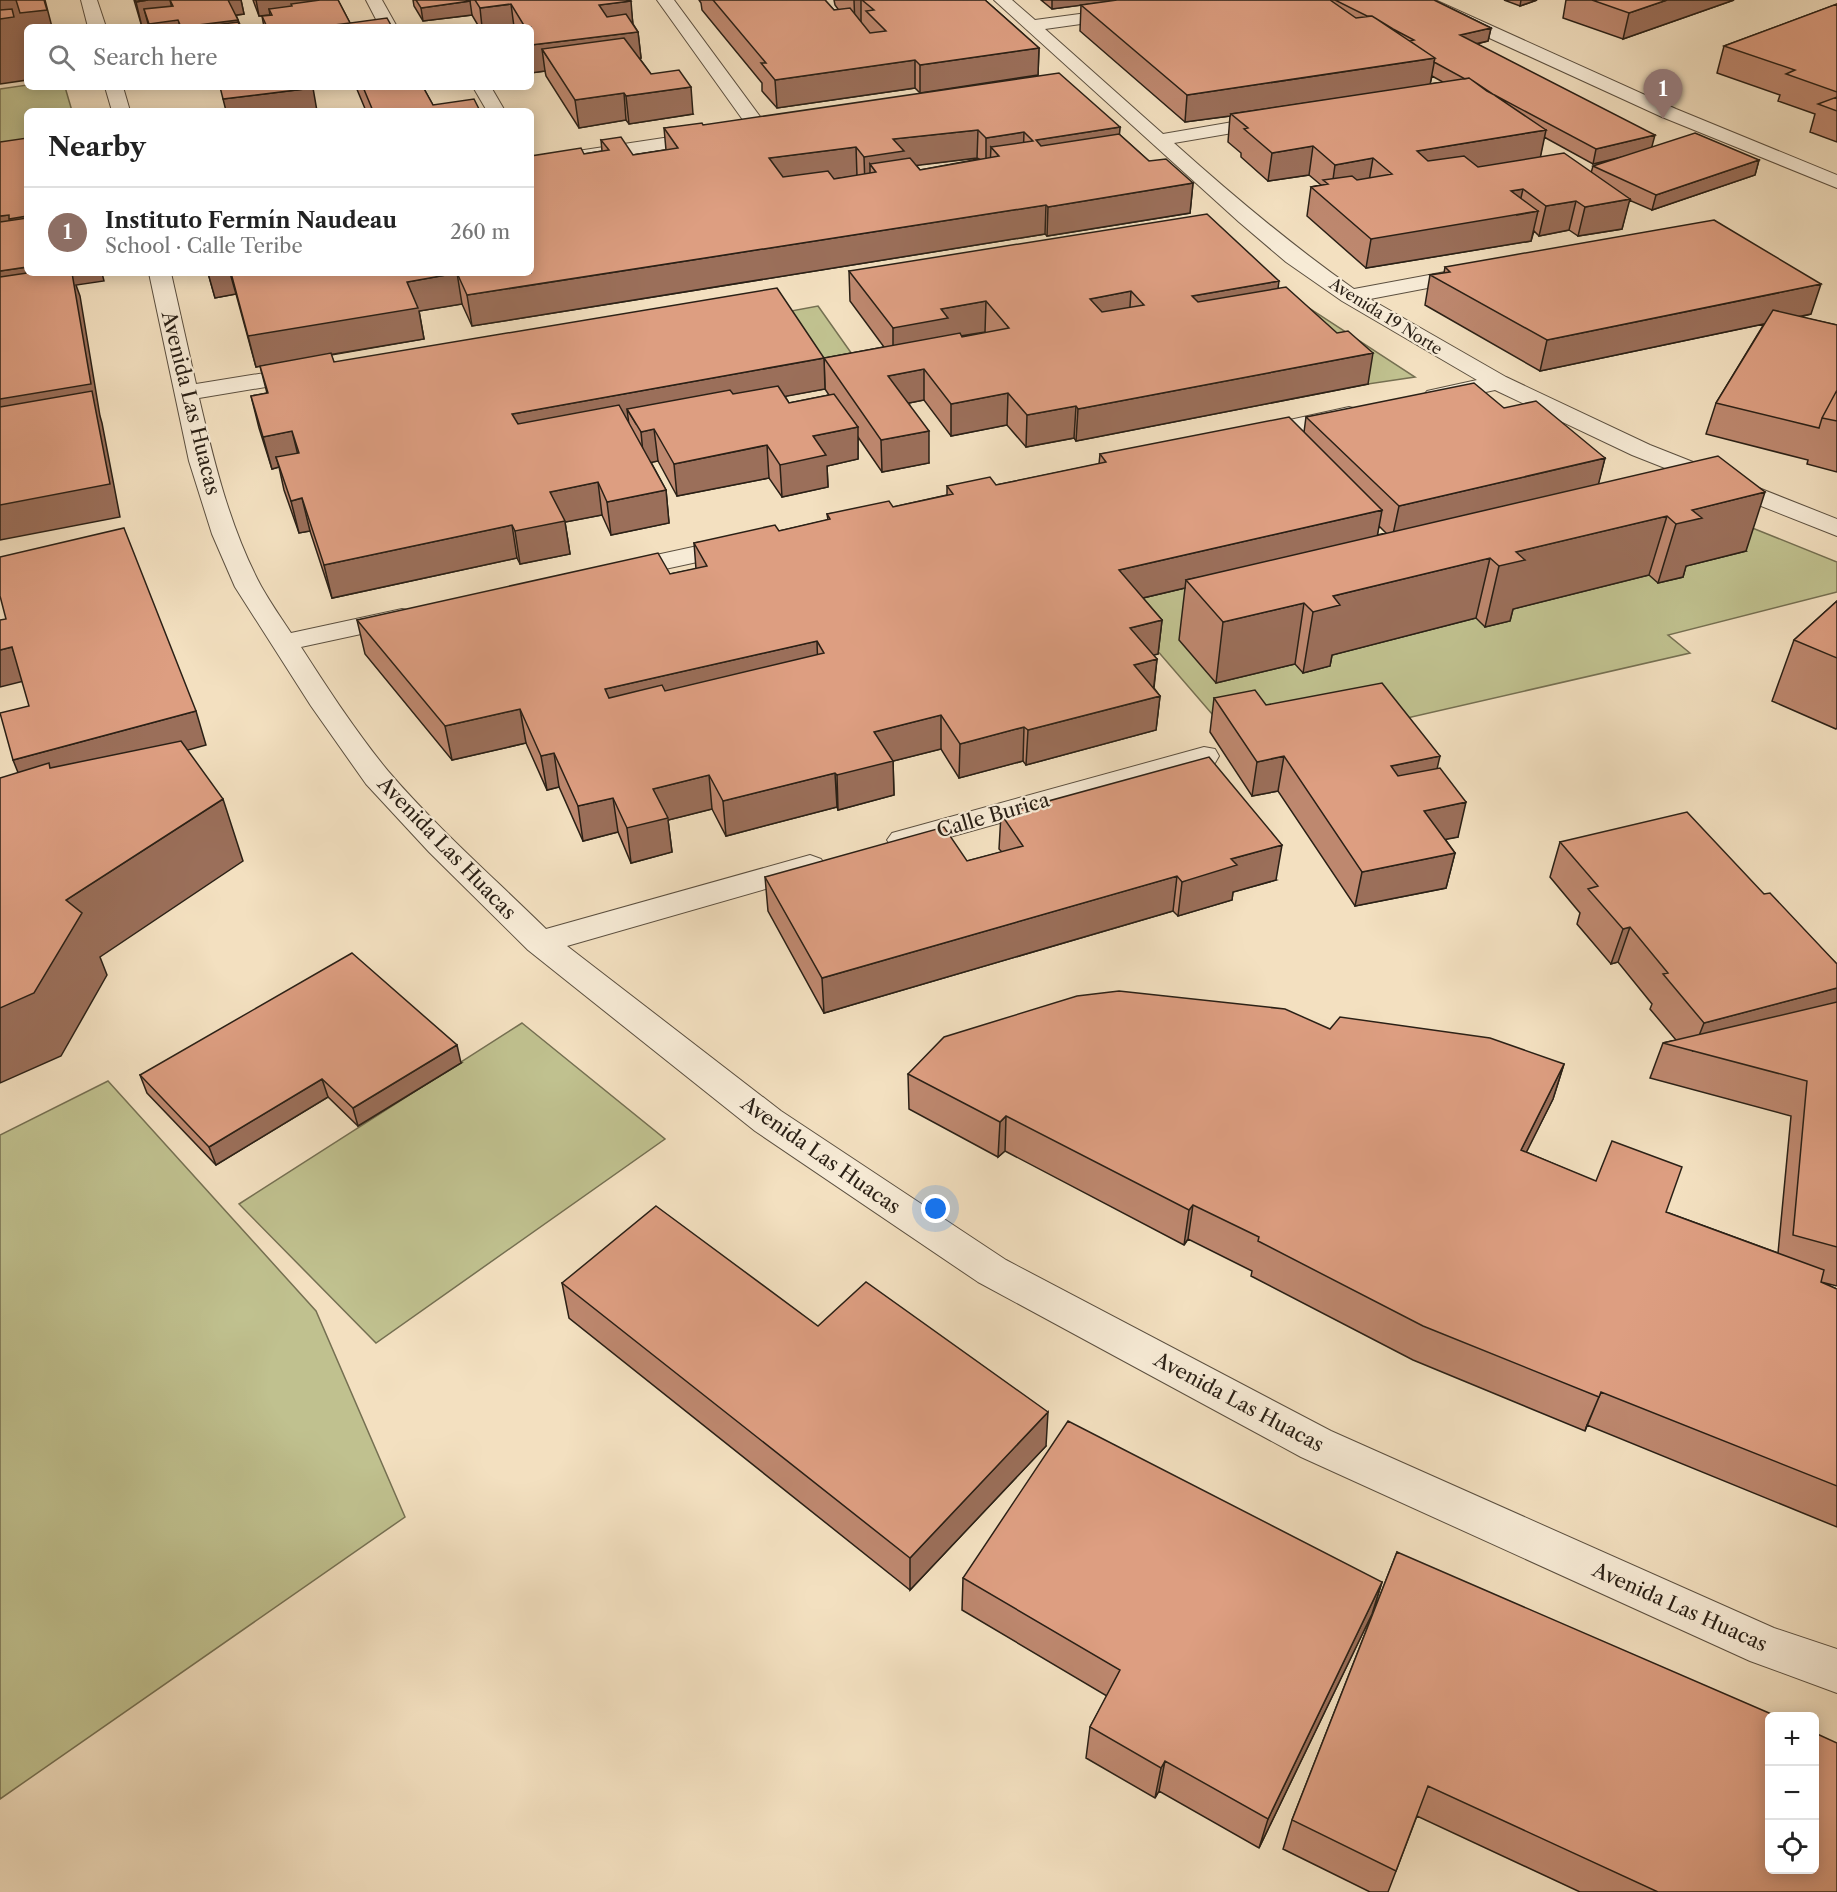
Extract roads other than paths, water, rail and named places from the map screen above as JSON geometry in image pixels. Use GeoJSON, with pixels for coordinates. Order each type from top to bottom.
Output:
{"type":"FeatureCollection","features":[{"type":"Feature","properties":{"kind":"street"},"geometry":{"type":"LineString","coordinates":[[89,0],[96,24]]}},
{"type":"Feature","properties":{"kind":"street"},"geometry":{"type":"LineString","coordinates":[[374,0],[386,24]]}},
{"type":"Feature","properties":{"kind":"street"},"geometry":{"type":"LineString","coordinates":[[665,0],[760,130]]}},
{"type":"Feature","properties":{"kind":"street","name":"Avenida 19 Norte"},"geometry":{"type":"LineString","coordinates":[[1002,0],[1246,218],[1294,257],[1350,296],[1498,382],[1641,450],[1837,528]]}},
{"type":"Feature","properties":{"kind":"street"},"geometry":{"type":"LineString","coordinates":[[1421,0],[1670,113],[1837,182]]}},
{"type":"Feature","properties":{"kind":"street"},"geometry":{"type":"LineString","coordinates":[[1031,26],[1143,11]]}},
{"type":"Feature","properties":{"kind":"street"},"geometry":{"type":"LineString","coordinates":[[1068,84],[1091,80]]}},
{"type":"Feature","properties":{"kind":"street"},"geometry":{"type":"LineString","coordinates":[[115,90],[120,108]]}},
{"type":"Feature","properties":{"kind":"street"},"geometry":{"type":"LineString","coordinates":[[484,90],[494,108]]}},
{"type":"Feature","properties":{"kind":"street"},"geometry":{"type":"LineString","coordinates":[[1159,140],[1286,119]]}},
{"type":"Feature","properties":{"kind":"street"},"geometry":{"type":"LineString","coordinates":[[534,164],[784,126]]}},
{"type":"Feature","properties":{"kind":"street"},"geometry":{"type":"LineString","coordinates":[[1223,222],[1246,218]]}},
{"type":"Feature","properties":{"kind":"street"},"geometry":{"type":"LineString","coordinates":[[1350,296],[1486,270]]}},
{"type":"Feature","properties":{"kind":"street","name":"Avenida Las Huacas"},"geometry":{"type":"LineString","coordinates":[[161,276],[201,461],[225,534],[248,587],[325,706],[377,777],[440,845],[540,942],[768,1121],[992,1271],[1316,1444],[1766,1646],[1837,1671]]}},
{"type":"Feature","properties":{"kind":"street"},"geometry":{"type":"LineString","coordinates":[[187,393],[329,369]]}},
{"type":"Feature","properties":{"kind":"street"},"geometry":{"type":"LineString","coordinates":[[1416,400],[1498,382]]}},
{"type":"Feature","properties":{"kind":"street"},"geometry":{"type":"LineString","coordinates":[[1229,440],[1370,410]]}},
{"type":"Feature","properties":{"kind":"street"},"geometry":{"type":"LineString","coordinates":[[599,575],[762,540]]}},
{"type":"Feature","properties":{"kind":"street"},"geometry":{"type":"LineString","coordinates":[[283,643],[423,613]]}},
{"type":"Feature","properties":{"kind":"street","name":"Calle Burica"},"geometry":{"type":"LineString","coordinates":[[872,849],[1204,756]]}},
{"type":"Feature","properties":{"kind":"street"},"geometry":{"type":"LineString","coordinates":[[540,942],[838,858]]}},
{"type":"Feature","properties":{"kind":"place","name":"Instituto Fermín Naudeau"},"geometry":{"type":"Point","coordinates":[1663,119]}}]}
